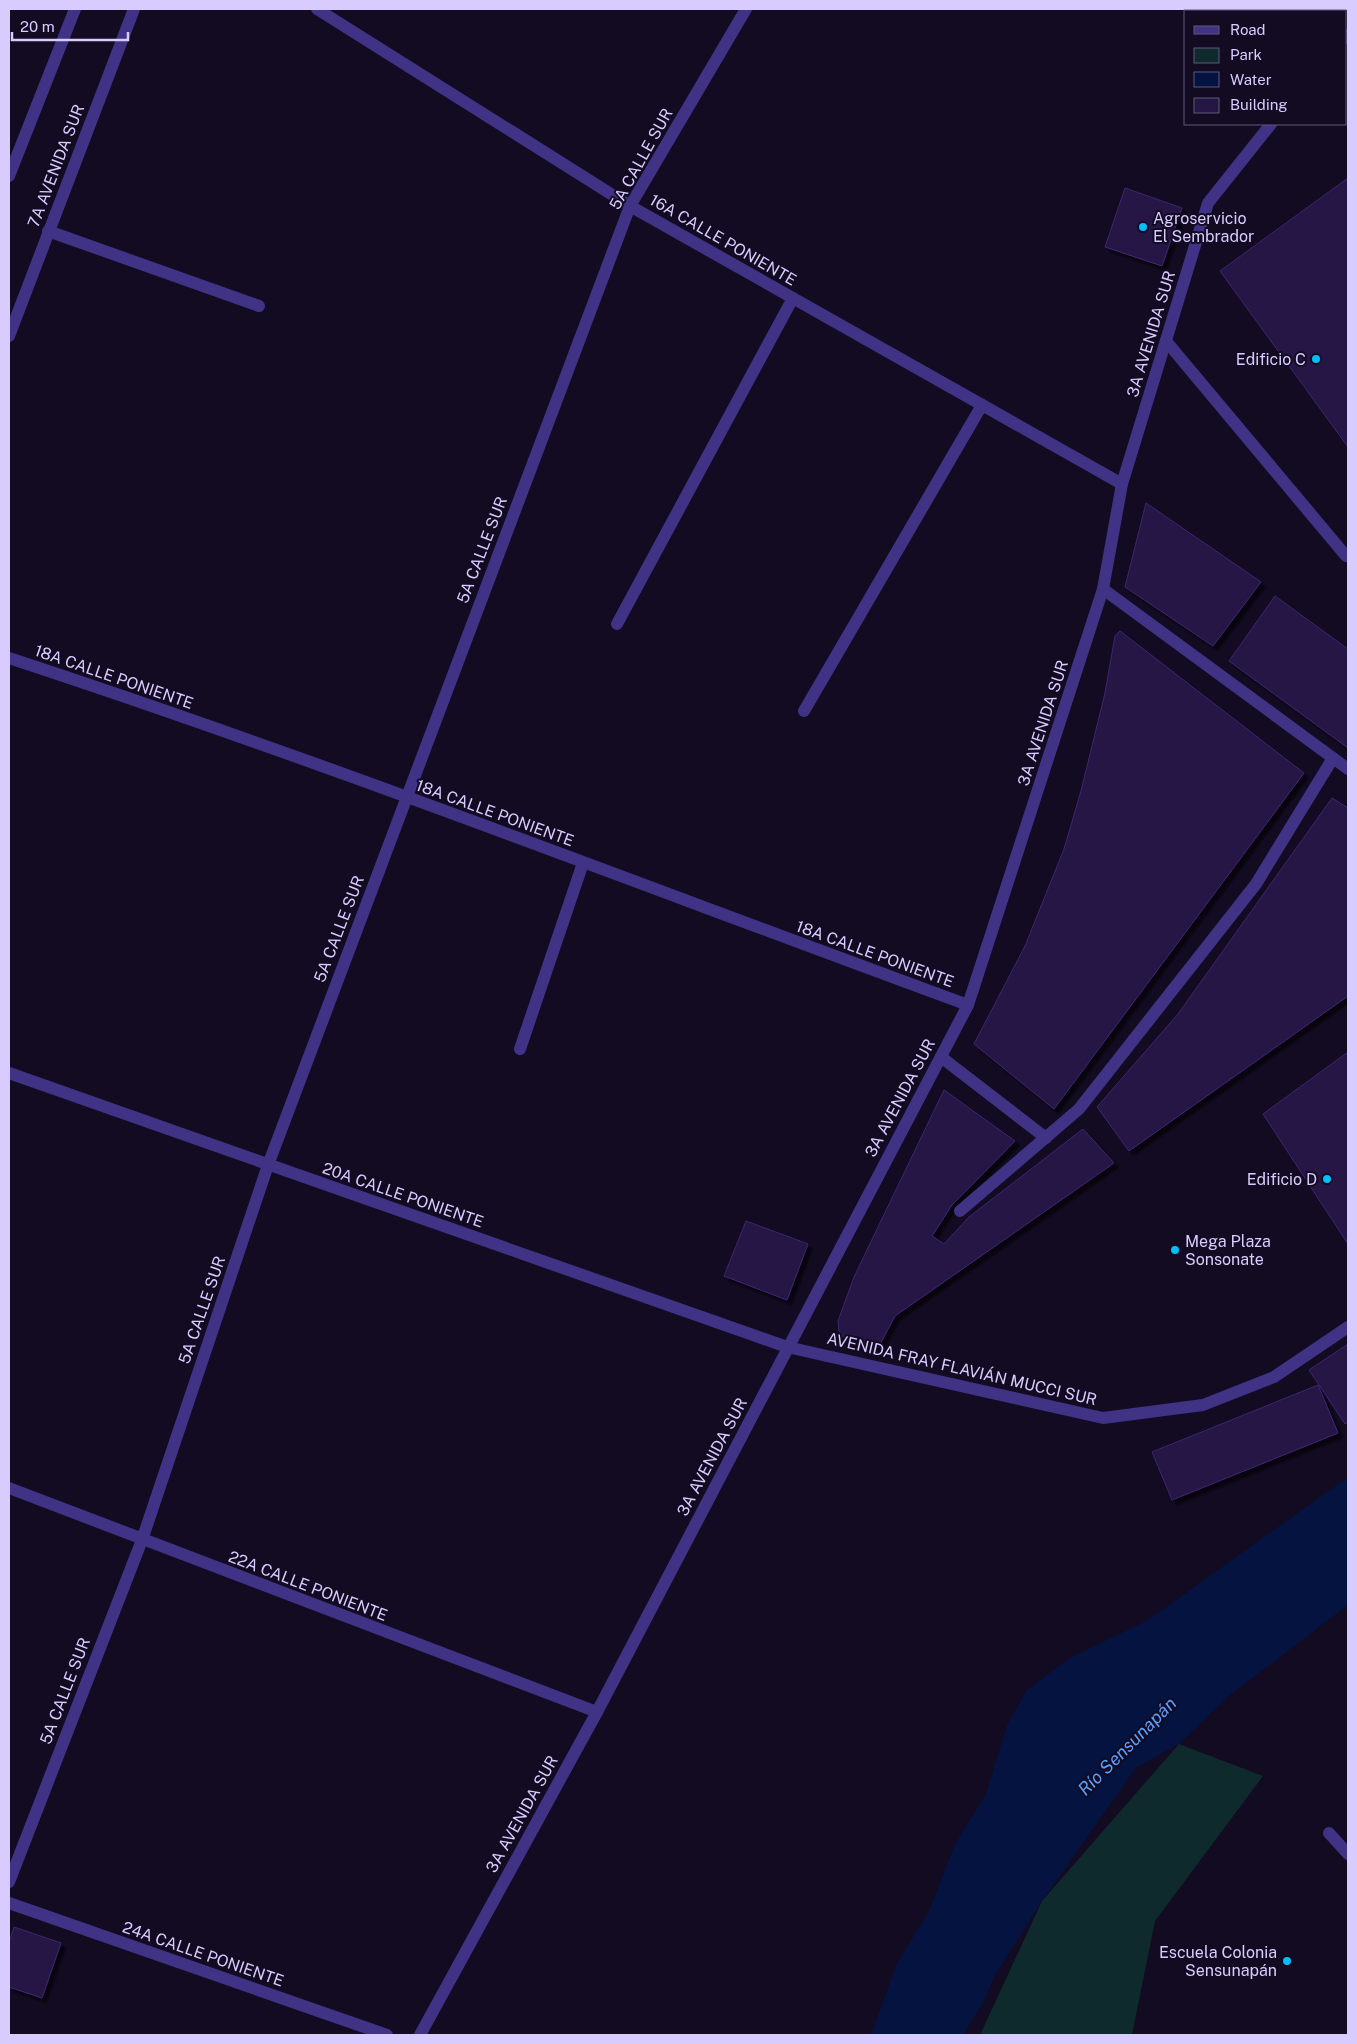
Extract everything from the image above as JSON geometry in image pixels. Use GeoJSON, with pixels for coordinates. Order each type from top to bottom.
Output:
{"type":"FeatureCollection","features":[{"type":"Feature","properties":{"kind":"street"},"geometry":{"type":"LineString","coordinates":[[9,176],[75,9]]}},
{"type":"Feature","properties":{"kind":"street","name":"7A AVENIDA SUR"},"geometry":{"type":"LineString","coordinates":[[9,336],[134,9]]}},
{"type":"Feature","properties":{"kind":"street","name":"16A CALLE PONIENTE"},"geometry":{"type":"LineString","coordinates":[[317,9],[630,206],[1122,484]]}},
{"type":"Feature","properties":{"kind":"street","name":"5A CALLE SUR"},"geometry":{"type":"LineString","coordinates":[[9,1882],[142,1540],[268,1165],[630,206],[746,9]]}},
{"type":"Feature","properties":{"kind":"street","name":"3A AVENIDA SUR"},"geometry":{"type":"LineString","coordinates":[[420,2035],[597,1712],[968,1005],[1103,589],[1122,484],[1208,203],[1270,125]]}},
{"type":"Feature","properties":{"kind":"street"},"geometry":{"type":"LineString","coordinates":[[48,232],[259,306]]}},
{"type":"Feature","properties":{"kind":"street"},"geometry":{"type":"LineString","coordinates":[[617,624],[792,298]]}},
{"type":"Feature","properties":{"kind":"street"},"geometry":{"type":"LineString","coordinates":[[1166,341],[1346,556]]}},
{"type":"Feature","properties":{"kind":"street"},"geometry":{"type":"LineString","coordinates":[[804,711],[982,405]]}},
{"type":"Feature","properties":{"kind":"street"},"geometry":{"type":"LineString","coordinates":[[1103,589],[1348,769]]}},
{"type":"Feature","properties":{"kind":"street","name":"18A CALLE PONIENTE"},"geometry":{"type":"LineString","coordinates":[[9,658],[92,685],[406,797],[968,1005]]}},
{"type":"Feature","properties":{"kind":"street"},"geometry":{"type":"LineString","coordinates":[[960,1211],[1079,1109],[1256,884],[1333,758]]}},
{"type":"Feature","properties":{"kind":"street"},"geometry":{"type":"LineString","coordinates":[[520,1049],[583,863]]}},
{"type":"Feature","properties":{"kind":"street"},"geometry":{"type":"LineString","coordinates":[[941,1057],[1046,1138]]}},
{"type":"Feature","properties":{"kind":"street","name":"20A CALLE PONIENTE"},"geometry":{"type":"LineString","coordinates":[[9,1073],[787,1347]]}},
{"type":"Feature","properties":{"kind":"street","name":"AVENIDA FRAY FLAVIÁN MUCCI SUR"},"geometry":{"type":"LineString","coordinates":[[787,1347],[1104,1418],[1203,1405],[1274,1377],[1348,1327]]}},
{"type":"Feature","properties":{"kind":"street","name":"22A CALLE PONIENTE"},"geometry":{"type":"LineString","coordinates":[[9,1488],[597,1712]]}},
{"type":"Feature","properties":{"kind":"street"},"geometry":{"type":"LineString","coordinates":[[1329,1833],[1348,1854]]}},
{"type":"Feature","properties":{"kind":"street","name":"24A CALLE PONIENTE"},"geometry":{"type":"LineString","coordinates":[[9,1903],[387,2035]]}},
{"type":"Feature","properties":{"kind":"green space"},"geometry":{"type":"Polygon","coordinates":[[[1179,1744],[1263,1776],[1155,1921],[1132,2035],[980,2035],[1042,1901],[1179,1744]]]}},
{"type":"Feature","properties":{"kind":"water","name":"Río Sensunapán"},"geometry":{"type":"Polygon","coordinates":[[[1348,1479],[1348,1605],[1230,1695],[1179,1744],[1136,1768],[1042,1901],[994,1977],[983,2003],[963,2035],[871,2035],[897,1963],[928,1913],[955,1844],[986,1794],[1007,1725],[1026,1691],[1068,1659],[1148,1620],[1341,1482],[1348,1479]]]}},
{"type":"Feature","properties":{"kind":"building","name":"Edificio C"},"geometry":{"type":"Polygon","coordinates":[[[1348,178],[1348,447],[1220,271],[1348,178]]]}},
{"type":"Feature","properties":{"kind":"building","name":"Agroservicio El Sembrador"},"geometry":{"type":"Polygon","coordinates":[[[1125,188],[1182,208],[1162,266],[1105,247],[1125,188]]]}},
{"type":"Feature","properties":{"kind":"building"},"geometry":{"type":"Polygon","coordinates":[[[1146,503],[1261,582],[1213,646],[1125,587],[1146,503]]]}},
{"type":"Feature","properties":{"kind":"building"},"geometry":{"type":"Polygon","coordinates":[[[1275,596],[1348,649],[1348,748],[1229,661],[1275,596]]]}},
{"type":"Feature","properties":{"kind":"building"},"geometry":{"type":"Polygon","coordinates":[[[1120,631],[1304,773],[1054,1109],[974,1044],[1025,946],[1064,849],[1081,791],[1105,693],[1115,636],[1120,631]]]}},
{"type":"Feature","properties":{"kind":"building"},"geometry":{"type":"Polygon","coordinates":[[[1332,798],[1348,808],[1348,996],[1129,1151],[1097,1107],[1178,1014],[1332,798]]]}},
{"type":"Feature","properties":{"kind":"building","name":"Edificio D"},"geometry":{"type":"Polygon","coordinates":[[[1348,1052],[1348,1244],[1263,1114],[1348,1052]]]}},
{"type":"Feature","properties":{"kind":"building"},"geometry":{"type":"Polygon","coordinates":[[[944,1090],[1015,1141],[952,1205],[932,1236],[944,1244],[969,1217],[1083,1129],[1114,1163],[895,1316],[878,1348],[854,1345],[844,1338],[839,1331],[838,1321],[854,1277],[944,1090]]]}},
{"type":"Feature","properties":{"kind":"building"},"geometry":{"type":"Polygon","coordinates":[[[746,1221],[808,1244],[787,1300],[724,1276],[746,1221]]]}},
{"type":"Feature","properties":{"kind":"building"},"geometry":{"type":"Polygon","coordinates":[[[1348,1344],[1348,1422],[1345,1424],[1309,1370],[1348,1344]]]}},
{"type":"Feature","properties":{"kind":"building"},"geometry":{"type":"Polygon","coordinates":[[[1318,1385],[1338,1433],[1172,1500],[1152,1452],[1318,1385]]]}},
{"type":"Feature","properties":{"kind":"building"},"geometry":{"type":"Polygon","coordinates":[[[14,1927],[61,1943],[42,1998],[9,1987],[9,1943],[14,1927]]]}},
{"type":"Feature","properties":{"kind":"place","name":"Agroservicio El Sembrador"},"geometry":{"type":"Point","coordinates":[1143,227]}},
{"type":"Feature","properties":{"kind":"place","name":"Edificio C"},"geometry":{"type":"Point","coordinates":[1316,359]}},
{"type":"Feature","properties":{"kind":"place","name":"Edificio D"},"geometry":{"type":"Point","coordinates":[1327,1179]}},
{"type":"Feature","properties":{"kind":"place","name":"Mega Plaza Sonsonate"},"geometry":{"type":"Point","coordinates":[1175,1250]}},
{"type":"Feature","properties":{"kind":"place","name":"Escuela Colonia Sensunapán"},"geometry":{"type":"Point","coordinates":[1287,1961]}}]}
